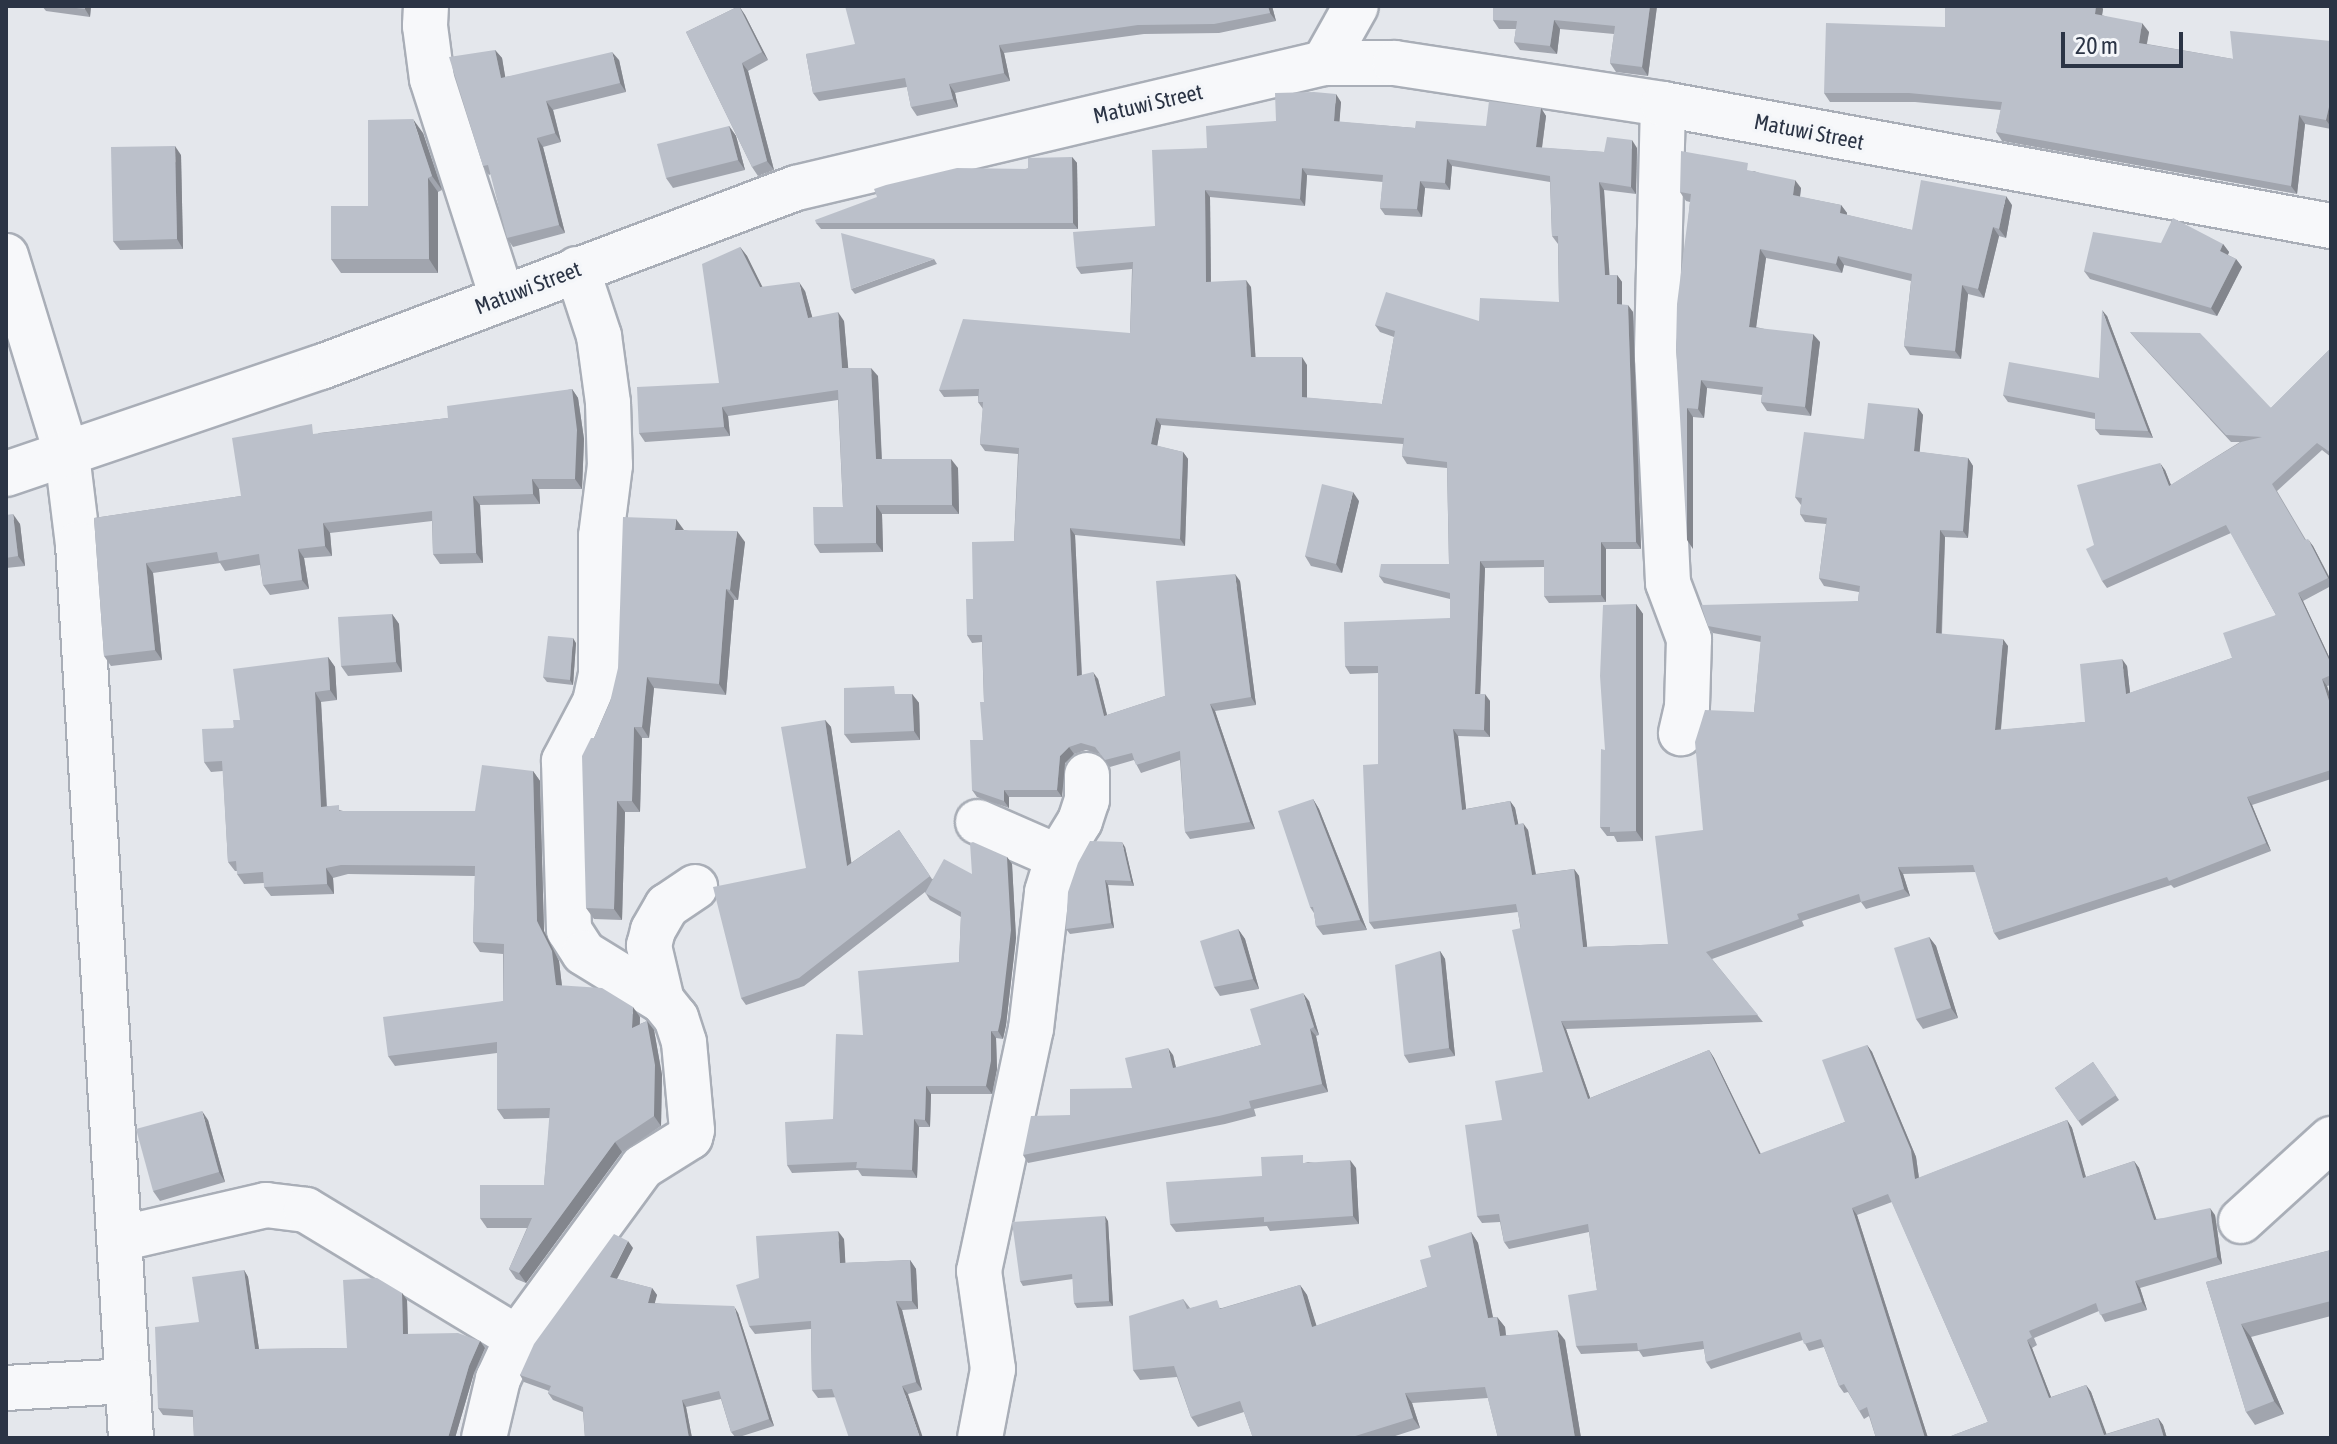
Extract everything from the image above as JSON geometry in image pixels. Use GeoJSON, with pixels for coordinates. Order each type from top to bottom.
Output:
{"type":"FeatureCollection","features":[{"type":"Feature","properties":{"kind":"street"},"geometry":{"type":"LineString","coordinates":[[426,6],[425,26],[432,79],[502,297]]}},
{"type":"Feature","properties":{"kind":"street"},"geometry":{"type":"LineString","coordinates":[[1324,63],[1356,6]]}},
{"type":"Feature","properties":{"kind":"street","name":"Matuwi Street"},"geometry":{"type":"LineString","coordinates":[[6,474],[321,367],[796,188],[1324,63],[1395,63],[1663,104],[2331,226]]}},
{"type":"Feature","properties":{"kind":"street"},"geometry":{"type":"LineString","coordinates":[[1663,104],[1657,357],[1668,583],[1689,639],[1687,707],[1681,733]]}},
{"type":"Feature","properties":{"kind":"street"},"geometry":{"type":"LineString","coordinates":[[6,256],[67,455],[78,544],[131,1438]]}},
{"type":"Feature","properties":{"kind":"street"},"geometry":{"type":"LineString","coordinates":[[484,1438],[498,1379],[517,1338],[642,1167],[690,1137],[692,1130],[684,1042],[676,1018],[662,1001],[584,953],[569,930],[564,761],[595,702],[601,674],[601,522],[610,465],[608,403],[599,336],[577,269]]}},
{"type":"Feature","properties":{"kind":"street"},"geometry":{"type":"LineString","coordinates":[[980,1438],[993,1369],[979,1271],[1031,1029],[1040,933],[1058,857],[1080,821],[1087,800],[1087,775]]}},
{"type":"Feature","properties":{"kind":"street"},"geometry":{"type":"LineString","coordinates":[[978,822],[1058,857]]}},
{"type":"Feature","properties":{"kind":"street"},"geometry":{"type":"LineString","coordinates":[[662,1001],[651,964],[653,930],[667,906],[695,887]]}},
{"type":"Feature","properties":{"kind":"street"},"geometry":{"type":"LineString","coordinates":[[2241,1221],[2326,1149]]}},
{"type":"Feature","properties":{"kind":"street"},"geometry":{"type":"LineString","coordinates":[[119,1239],[266,1205],[306,1210],[517,1338]]}},
{"type":"Feature","properties":{"kind":"street"},"geometry":{"type":"LineString","coordinates":[[6,1388],[128,1381]]}},
{"type":"Feature","properties":{"kind":"building"},"geometry":{"type":"Polygon","coordinates":[[[58,6],[85,6],[85,9],[58,6]]]}},
{"type":"Feature","properties":{"kind":"building"},"geometry":{"type":"Polygon","coordinates":[[[739,6],[762,52],[742,63],[767,161],[752,167],[686,32],[739,6]]]}},
{"type":"Feature","properties":{"kind":"building"},"geometry":{"type":"Polygon","coordinates":[[[845,6],[1268,6],[1270,13],[1214,24],[1138,25],[999,45],[1004,73],[949,84],[953,99],[911,107],[905,78],[813,93],[806,54],[855,44],[845,6]]]}},
{"type":"Feature","properties":{"kind":"building"},"geometry":{"type":"Polygon","coordinates":[[[1493,6],[1650,6],[1642,67],[1610,63],[1615,26],[1554,20],[1550,46],[1514,42],[1517,21],[1493,20],[1493,6]]]}},
{"type":"Feature","properties":{"kind":"building"},"geometry":{"type":"Polygon","coordinates":[[[1945,6],[2096,6],[2095,14],[2142,23],[2139,43],[2233,59],[2230,31],[2331,41],[2331,98],[2326,120],[2299,115],[2291,186],[1996,132],[2002,102],[1909,93],[1824,93],[1826,23],[1945,27],[1945,6]]]}},
{"type":"Feature","properties":{"kind":"building"},"geometry":{"type":"Polygon","coordinates":[[[495,50],[501,78],[612,52],[620,83],[546,101],[555,133],[537,138],[559,225],[507,238],[488,165],[483,166],[449,57],[495,50]]]}},
{"type":"Feature","properties":{"kind":"building"},"geometry":{"type":"Polygon","coordinates":[[[1275,93],[1336,94],[1334,121],[1415,128],[1416,121],[1486,126],[1489,101],[1541,108],[1536,147],[1604,152],[1607,137],[1632,140],[1631,187],[1599,182],[1605,275],[1617,275],[1617,304],[1628,305],[1636,542],[1601,542],[1601,595],[1544,596],[1544,560],[1480,561],[1475,694],[1485,694],[1484,730],[1453,729],[1462,810],[1510,801],[1515,825],[1523,823],[1532,875],[1574,869],[1583,947],[1668,944],[1655,836],[1703,830],[1695,742],[1705,710],[1754,712],[1761,636],[1708,626],[1701,605],[1858,601],[1860,586],[1819,578],[1827,518],[1800,514],[1802,498],[1795,497],[1804,432],[1864,439],[1868,403],[1918,408],[1914,451],[1968,458],[1963,531],[1940,530],[1936,633],[2003,639],[1995,730],[2085,722],[2080,664],[2122,659],[2126,694],[2232,658],[2223,633],[2276,615],[2226,525],[2102,581],[2086,549],[2094,545],[2077,485],[2160,463],[2169,486],[2241,442],[2262,437],[2226,435],[2130,332],[2200,333],[2271,408],[2331,348],[2331,453],[2317,443],[2272,484],[2305,540],[2308,539],[2328,578],[2298,593],[2331,664],[2331,675],[2322,679],[2331,707],[2331,770],[2247,797],[2266,843],[2169,881],[2167,877],[1994,933],[1973,865],[1898,867],[1904,889],[1861,902],[1859,894],[1797,914],[1799,919],[1706,952],[1758,1015],[1561,1021],[1588,1099],[1709,1050],[1759,1154],[1845,1122],[1822,1060],[1867,1045],[1911,1150],[1915,1179],[2067,1120],[2083,1178],[2134,1161],[2154,1220],[2210,1208],[2217,1257],[2135,1281],[2142,1302],[2100,1315],[2096,1303],[2029,1331],[2032,1337],[2027,1340],[2049,1398],[2086,1385],[2104,1435],[2158,1418],[2164,1438],[1946,1438],[1988,1422],[1888,1194],[1852,1208],[1925,1438],[1876,1438],[1867,1407],[1859,1411],[1844,1384],[1839,1386],[1821,1339],[1804,1344],[1800,1332],[1706,1362],[1703,1341],[1638,1350],[1637,1343],[1576,1346],[1568,1295],[1597,1290],[1588,1224],[1504,1242],[1499,1214],[1477,1216],[1465,1125],[1502,1120],[1495,1081],[1543,1072],[1512,930],[1521,928],[1516,904],[1369,922],[1363,765],[1378,764],[1378,666],[1345,666],[1344,622],[1450,618],[1450,593],[1379,576],[1381,564],[1449,564],[1447,462],[1402,456],[1404,438],[1156,418],[1151,444],[1183,452],[1180,539],[1070,528],[1077,676],[1093,672],[1104,716],[1165,696],[1156,581],[1235,574],[1251,697],[1210,704],[1250,822],[1185,832],[1180,751],[1136,765],[1132,753],[1105,760],[1095,747],[1081,743],[1069,747],[1060,756],[1057,790],[1004,790],[1004,801],[972,790],[970,740],[983,740],[980,702],[984,702],[982,635],[967,635],[966,599],[973,599],[972,542],[1014,541],[1019,448],[980,444],[983,402],[978,402],[979,389],[939,390],[963,319],[1130,333],[1133,262],[1076,267],[1073,232],[1155,226],[1152,150],[1207,148],[1206,126],[1276,121],[1275,93]],[[1447,159],[1445,183],[1420,181],[1417,209],[1380,208],[1383,175],[1302,168],[1300,199],[1205,190],[1206,282],[1246,280],[1251,357],[1302,357],[1302,397],[1382,404],[1395,331],[1375,325],[1386,292],[1479,321],[1480,298],[1559,302],[1558,236],[1552,236],[1550,176],[1447,159]]]}},
{"type":"Feature","properties":{"kind":"building"},"geometry":{"type":"Polygon","coordinates":[[[413,119],[432,176],[428,178],[429,259],[331,259],[331,206],[368,206],[368,120],[413,119]]]}},
{"type":"Feature","properties":{"kind":"building"},"geometry":{"type":"Polygon","coordinates":[[[729,126],[738,160],[666,178],[657,144],[729,126]]]}},
{"type":"Feature","properties":{"kind":"building"},"geometry":{"type":"Polygon","coordinates":[[[175,146],[177,239],[113,241],[111,147],[175,146]]]}},
{"type":"Feature","properties":{"kind":"building"},"geometry":{"type":"Polygon","coordinates":[[[1681,151],[1748,163],[1747,170],[1795,180],[1793,195],[1841,205],[1840,213],[1912,230],[1921,180],[2006,196],[1999,229],[1993,227],[1978,289],[1962,285],[1955,351],[1904,346],[1912,274],[1838,256],[1836,264],[1760,249],[1749,327],[1813,334],[1805,407],[1761,402],[1763,387],[1701,380],[1698,409],[1687,408],[1687,540],[1676,348],[1677,304],[1691,194],[1680,192],[1681,151]]]}},
{"type":"Feature","properties":{"kind":"building"},"geometry":{"type":"Polygon","coordinates":[[[1072,157],[1073,223],[816,223],[815,220],[877,197],[874,189],[886,185],[957,168],[1028,169],[1028,158],[1072,157]]]}},
{"type":"Feature","properties":{"kind":"building"},"geometry":{"type":"Polygon","coordinates":[[[2173,218],[2223,244],[2220,251],[2236,259],[2211,308],[2084,271],[2093,232],[2161,243],[2173,218]]]}},
{"type":"Feature","properties":{"kind":"building"},"geometry":{"type":"Polygon","coordinates":[[[841,233],[934,259],[851,289],[841,233]]]}},
{"type":"Feature","properties":{"kind":"building"},"geometry":{"type":"Polygon","coordinates":[[[740,247],[760,287],[799,282],[808,318],[838,312],[842,368],[871,368],[876,459],[951,459],[952,505],[876,505],[876,543],[814,544],[813,507],[843,507],[838,390],[722,407],[724,427],[639,433],[637,387],[719,383],[702,264],[740,247]]]}},
{"type":"Feature","properties":{"kind":"building"},"geometry":{"type":"Polygon","coordinates":[[[2102,310],[2148,431],[2095,429],[2095,413],[2003,395],[2009,362],[2099,378],[2102,310]]]}},
{"type":"Feature","properties":{"kind":"building"},"geometry":{"type":"Polygon","coordinates":[[[572,389],[577,430],[575,479],[532,479],[533,494],[473,496],[476,553],[433,554],[432,511],[323,523],[325,546],[298,549],[302,580],[263,585],[259,554],[219,561],[217,552],[146,563],[155,650],[104,656],[94,518],[241,496],[232,438],[312,424],[313,434],[448,418],[447,406],[572,389]]]}},
{"type":"Feature","properties":{"kind":"building"},"geometry":{"type":"Polygon","coordinates":[[[1322,484],[1353,492],[1336,564],[1305,556],[1322,484]]]}},
{"type":"Feature","properties":{"kind":"building"},"geometry":{"type":"Polygon","coordinates":[[[13,514],[18,556],[6,558],[6,515],[13,514]]]}},
{"type":"Feature","properties":{"kind":"building"},"geometry":{"type":"Polygon","coordinates":[[[623,517],[676,519],[675,530],[737,531],[730,590],[726,589],[719,684],[647,677],[642,727],[634,727],[632,801],[617,801],[614,909],[586,908],[582,756],[610,702],[618,668],[623,517]]]}},
{"type":"Feature","properties":{"kind":"building"},"geometry":{"type":"Polygon","coordinates":[[[1636,604],[1636,831],[1610,832],[1610,827],[1600,827],[1601,749],[1605,750],[1600,676],[1603,605],[1636,604]]]}},
{"type":"Feature","properties":{"kind":"building"},"geometry":{"type":"Polygon","coordinates":[[[392,614],[396,662],[341,666],[338,617],[392,614]]]}},
{"type":"Feature","properties":{"kind":"building"},"geometry":{"type":"Polygon","coordinates":[[[548,636],[573,638],[570,680],[543,677],[548,636]]]}},
{"type":"Feature","properties":{"kind":"building"},"geometry":{"type":"Polygon","coordinates":[[[328,657],[330,690],[315,692],[321,807],[339,805],[339,811],[475,811],[482,765],[533,771],[537,921],[552,951],[556,985],[602,988],[633,1007],[632,1028],[647,1021],[655,1065],[654,1116],[615,1142],[519,1273],[509,1269],[532,1218],[480,1218],[480,1185],[544,1185],[550,1108],[497,1109],[497,1042],[388,1056],[383,1017],[503,1001],[504,944],[473,942],[475,866],[341,865],[326,868],[327,884],[264,887],[263,872],[237,874],[236,861],[228,862],[222,761],[204,762],[202,729],[234,728],[233,720],[240,720],[233,669],[328,657]]]}},
{"type":"Feature","properties":{"kind":"building"},"geometry":{"type":"Polygon","coordinates":[[[894,686],[895,694],[912,694],[914,731],[844,734],[844,688],[894,686]]]}},
{"type":"Feature","properties":{"kind":"building"},"geometry":{"type":"Polygon","coordinates":[[[825,720],[847,866],[899,830],[930,876],[799,978],[741,998],[713,887],[806,868],[781,727],[825,720]]]}},
{"type":"Feature","properties":{"kind":"building"},"geometry":{"type":"Polygon","coordinates":[[[1313,799],[1360,920],[1316,926],[1313,907],[1310,907],[1278,811],[1313,799]]]}},
{"type":"Feature","properties":{"kind":"building"},"geometry":{"type":"Polygon","coordinates":[[[1090,841],[1122,842],[1131,881],[1105,880],[1111,923],[1066,929],[1068,892],[1090,841]]]}},
{"type":"Feature","properties":{"kind":"building"},"geometry":{"type":"Polygon","coordinates":[[[970,843],[1007,857],[1011,930],[1001,1017],[998,1031],[991,1031],[991,1061],[986,1086],[926,1086],[925,1120],[914,1119],[912,1170],[856,1168],[857,1162],[787,1165],[785,1122],[833,1119],[836,1034],[863,1035],[858,971],[959,962],[961,912],[925,893],[944,859],[972,874],[970,843]]]}},
{"type":"Feature","properties":{"kind":"building"},"geometry":{"type":"Polygon","coordinates":[[[1238,929],[1253,979],[1214,987],[1200,941],[1238,929]]]}},
{"type":"Feature","properties":{"kind":"building"},"geometry":{"type":"Polygon","coordinates":[[[1929,937],[1951,1008],[1916,1019],[1894,948],[1929,937]]]}},
{"type":"Feature","properties":{"kind":"building"},"geometry":{"type":"Polygon","coordinates":[[[1440,951],[1449,1048],[1404,1055],[1395,965],[1440,951]]]}},
{"type":"Feature","properties":{"kind":"building"},"geometry":{"type":"Polygon","coordinates":[[[1303,993],[1314,1027],[1310,1029],[1322,1084],[1249,1101],[1251,1108],[1219,1116],[1023,1155],[1031,1116],[1070,1115],[1070,1089],[1132,1088],[1125,1058],[1168,1048],[1173,1068],[1261,1045],[1250,1009],[1303,993]]]}},
{"type":"Feature","properties":{"kind":"building"},"geometry":{"type":"Polygon","coordinates":[[[2093,1062],[2116,1095],[2078,1121],[2055,1088],[2093,1062]]]}},
{"type":"Feature","properties":{"kind":"building"},"geometry":{"type":"Polygon","coordinates":[[[202,1111],[219,1172],[153,1191],[136,1129],[202,1111]]]}},
{"type":"Feature","properties":{"kind":"building"},"geometry":{"type":"Polygon","coordinates":[[[1303,1155],[1303,1163],[1350,1160],[1353,1216],[1264,1222],[1264,1217],[1170,1224],[1166,1182],[1262,1176],[1261,1157],[1303,1155]]]}},
{"type":"Feature","properties":{"kind":"building"},"geometry":{"type":"Polygon","coordinates":[[[1105,1216],[1109,1301],[1074,1303],[1072,1274],[1020,1281],[1012,1222],[1105,1216]]]}},
{"type":"Feature","properties":{"kind":"building"},"geometry":{"type":"Polygon","coordinates":[[[838,1231],[840,1263],[910,1260],[912,1301],[896,1301],[916,1382],[902,1386],[920,1438],[849,1438],[832,1389],[812,1390],[811,1321],[749,1326],[736,1285],[759,1278],[756,1236],[838,1231]]]}},
{"type":"Feature","properties":{"kind":"building"},"geometry":{"type":"Polygon","coordinates":[[[1471,1232],[1488,1318],[1497,1317],[1500,1336],[1557,1330],[1575,1438],[1498,1438],[1485,1387],[1405,1393],[1413,1418],[1349,1438],[1253,1438],[1240,1401],[1191,1417],[1174,1366],[1133,1370],[1129,1316],[1183,1299],[1187,1309],[1217,1300],[1220,1309],[1300,1285],[1312,1327],[1427,1287],[1420,1260],[1431,1257],[1428,1246],[1471,1232]]]}},
{"type":"Feature","properties":{"kind":"building"},"geometry":{"type":"Polygon","coordinates":[[[614,1234],[628,1241],[610,1277],[652,1288],[648,1303],[734,1306],[769,1419],[731,1432],[719,1391],[682,1400],[689,1438],[585,1438],[583,1407],[548,1393],[551,1386],[520,1375],[534,1344],[614,1234]]]}},
{"type":"Feature","properties":{"kind":"building"},"geometry":{"type":"Polygon","coordinates":[[[2331,1250],[2331,1301],[2241,1324],[2274,1401],[2246,1412],[2206,1282],[2331,1250]]]}},
{"type":"Feature","properties":{"kind":"building"},"geometry":{"type":"Polygon","coordinates":[[[244,1270],[255,1349],[347,1348],[343,1280],[377,1278],[402,1293],[403,1334],[458,1333],[480,1341],[469,1366],[448,1438],[194,1438],[193,1410],[158,1408],[155,1327],[199,1322],[192,1277],[244,1270]]]}}]}
